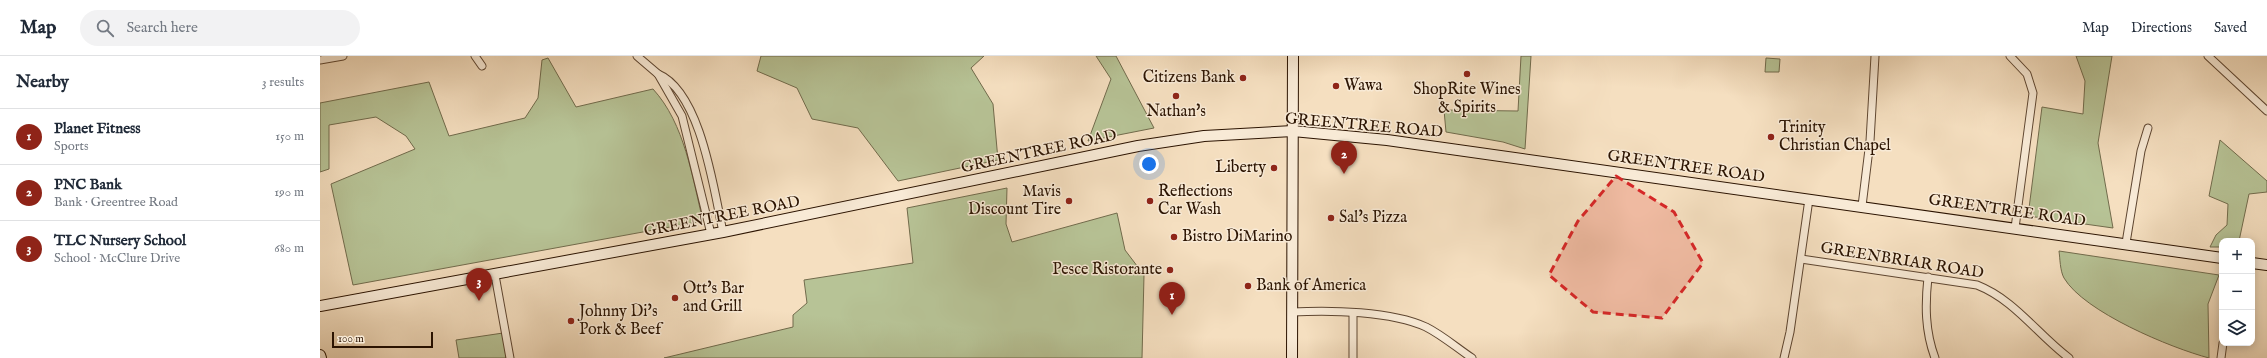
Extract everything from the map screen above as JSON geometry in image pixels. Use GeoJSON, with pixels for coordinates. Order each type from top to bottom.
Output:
{"type":"FeatureCollection","features":[{"type":"Feature","properties":{"kind":"street"},"geometry":{"type":"LineString","coordinates":[[320,60],[343,56]]}},
{"type":"Feature","properties":{"kind":"street"},"geometry":{"type":"LineString","coordinates":[[475,56],[482,66]]}},
{"type":"Feature","properties":{"kind":"street"},"geometry":{"type":"LineString","coordinates":[[637,56],[676,87],[695,120],[723,232]]}},
{"type":"Feature","properties":{"kind":"street"},"geometry":{"type":"LineString","coordinates":[[1292,358],[1293,56]]}},
{"type":"Feature","properties":{"kind":"street"},"geometry":{"type":"LineString","coordinates":[[1862,206],[1870,141],[1875,56]]}},
{"type":"Feature","properties":{"kind":"street"},"geometry":{"type":"LineString","coordinates":[[2010,56],[2027,74],[2033,93],[2015,228]]}},
{"type":"Feature","properties":{"kind":"street"},"geometry":{"type":"LineString","coordinates":[[2208,56],[2267,111]]}},
{"type":"Feature","properties":{"kind":"street"},"geometry":{"type":"LineString","coordinates":[[658,74],[676,103],[684,123],[711,234]]}},
{"type":"Feature","properties":{"kind":"street"},"geometry":{"type":"LineString","coordinates":[[2126,243],[2141,151],[2148,128]]}},
{"type":"Feature","properties":{"kind":"street","name":"GREENTREE ROAD"},"geometry":{"type":"LineString","coordinates":[[320,306],[723,232],[1138,146],[1204,136],[1293,132],[1387,140],[2126,243],[2219,258]]}},
{"type":"Feature","properties":{"kind":"street"},"geometry":{"type":"LineString","coordinates":[[1784,358],[1790,332],[1809,199]]}},
{"type":"Feature","properties":{"kind":"street","name":"GREENBRIAR ROAD"},"geometry":{"type":"LineString","coordinates":[[1801,259],[1977,285],[1992,291],[2018,309],[2045,337],[2069,358]]}},
{"type":"Feature","properties":{"kind":"street"},"geometry":{"type":"LineString","coordinates":[[2255,263],[2267,265]]}},
{"type":"Feature","properties":{"kind":"street"},"geometry":{"type":"LineString","coordinates":[[495,275],[510,358]]}},
{"type":"Feature","properties":{"kind":"street"},"geometry":{"type":"LineString","coordinates":[[1928,277],[1925,314],[1929,338],[1935,358]]}},
{"type":"Feature","properties":{"kind":"street"},"geometry":{"type":"LineString","coordinates":[[1292,312],[1353,313],[1390,316],[1413,322],[1435,332],[1472,358]]}},
{"type":"Feature","properties":{"kind":"street"},"geometry":{"type":"LineString","coordinates":[[1352,358],[1353,313]]}},
{"type":"Feature","properties":{"kind":"street"},"geometry":{"type":"LineString","coordinates":[[2221,358],[2223,346]]}},
{"type":"Feature","properties":{"kind":"highlighted area"},"geometry":{"type":"Polygon","coordinates":[[[1616,176],[1674,212],[1703,263],[1662,318],[1593,312],[1549,275],[1578,221],[1616,176]]]}},
{"type":"Feature","properties":{"kind":"green space"},"geometry":{"type":"Polygon","coordinates":[[[761,56],[984,56],[971,68],[993,104],[998,160],[898,181],[858,128],[812,119],[797,88],[757,71],[761,56]]]}},
{"type":"Feature","properties":{"kind":"green space"},"geometry":{"type":"Polygon","coordinates":[[[1096,56],[1116,56],[1154,128],[1088,141],[1111,79],[1096,56]]]}},
{"type":"Feature","properties":{"kind":"green space"},"geometry":{"type":"Polygon","coordinates":[[[1521,56],[1531,56],[1525,149],[1503,142],[1446,132],[1444,110],[1518,111],[1521,56]]]}},
{"type":"Feature","properties":{"kind":"green space"},"geometry":{"type":"Polygon","coordinates":[[[2076,56],[2112,56],[2098,143],[2113,228],[2028,216],[2042,107],[2083,114],[2085,81],[2076,56]]]}},
{"type":"Feature","properties":{"kind":"green space"},"geometry":{"type":"Polygon","coordinates":[[[548,58],[576,107],[653,89],[673,118],[680,135],[691,169],[703,221],[353,285],[331,184],[415,149],[406,136],[376,117],[329,125],[329,169],[320,172],[320,103],[429,82],[449,136],[525,118],[538,98],[542,60],[548,58]]]}},
{"type":"Feature","properties":{"kind":"green space"},"geometry":{"type":"Polygon","coordinates":[[[1766,58],[1780,59],[1779,72],[1765,72],[1766,58]]]}},
{"type":"Feature","properties":{"kind":"green space"},"geometry":{"type":"Polygon","coordinates":[[[2220,140],[2267,181],[2267,192],[2249,194],[2240,238],[2219,238],[2219,247],[2210,247],[2216,235],[2227,225],[2228,204],[2209,196],[2220,140]]]}},
{"type":"Feature","properties":{"kind":"green space"},"geometry":{"type":"Polygon","coordinates":[[[1007,188],[1006,224],[1012,242],[1117,213],[1125,250],[1144,275],[1142,358],[664,358],[793,327],[793,315],[807,303],[804,280],[913,263],[907,208],[1007,188]]]}},
{"type":"Feature","properties":{"kind":"green space"},"geometry":{"type":"Polygon","coordinates":[[[2059,251],[2219,275],[2208,304],[2209,358],[2173,346],[2109,316],[2074,291],[2064,278],[2059,251]]]}},
{"type":"Feature","properties":{"kind":"green space"},"geometry":{"type":"Polygon","coordinates":[[[503,333],[506,358],[459,358],[456,340],[503,333]]]}},
{"type":"Feature","properties":{"kind":"place","name":"ShopRite Wines & Spirits"},"geometry":{"type":"Point","coordinates":[1467,74]}},
{"type":"Feature","properties":{"kind":"place","name":"Citizens Bank"},"geometry":{"type":"Point","coordinates":[1243,78]}},
{"type":"Feature","properties":{"kind":"place","name":"Wawa"},"geometry":{"type":"Point","coordinates":[1336,86]}},
{"type":"Feature","properties":{"kind":"place","name":"Nathan's"},"geometry":{"type":"Point","coordinates":[1176,96]}},
{"type":"Feature","properties":{"kind":"place","name":"Trinity Christian Chapel"},"geometry":{"type":"Point","coordinates":[1771,137]}},
{"type":"Feature","properties":{"kind":"place","name":"Liberty"},"geometry":{"type":"Point","coordinates":[1274,168]}},
{"type":"Feature","properties":{"kind":"place","name":"PNC Bank"},"geometry":{"type":"Point","coordinates":[1344,174]}},
{"type":"Feature","properties":{"kind":"place","name":"Mavis Discount Tire"},"geometry":{"type":"Point","coordinates":[1069,201]}},
{"type":"Feature","properties":{"kind":"place","name":"Reflections Car Wash"},"geometry":{"type":"Point","coordinates":[1150,201]}},
{"type":"Feature","properties":{"kind":"place","name":"Sal's Pizza"},"geometry":{"type":"Point","coordinates":[1331,218]}},
{"type":"Feature","properties":{"kind":"place","name":"Bistro DiMarino"},"geometry":{"type":"Point","coordinates":[1174,237]}},
{"type":"Feature","properties":{"kind":"place","name":"Pesce Ristorante"},"geometry":{"type":"Point","coordinates":[1170,270]}},
{"type":"Feature","properties":{"kind":"place","name":"Bank of America"},"geometry":{"type":"Point","coordinates":[1248,286]}},
{"type":"Feature","properties":{"kind":"place","name":"Ott's Bar and Grill"},"geometry":{"type":"Point","coordinates":[675,298]}},
{"type":"Feature","properties":{"kind":"place","name":"TLC Nursery School"},"geometry":{"type":"Point","coordinates":[479,301]}},
{"type":"Feature","properties":{"kind":"place","name":"Planet Fitness"},"geometry":{"type":"Point","coordinates":[1172,315]}},
{"type":"Feature","properties":{"kind":"place","name":"Johnny Di's Pork & Beef"},"geometry":{"type":"Point","coordinates":[571,321]}}]}
